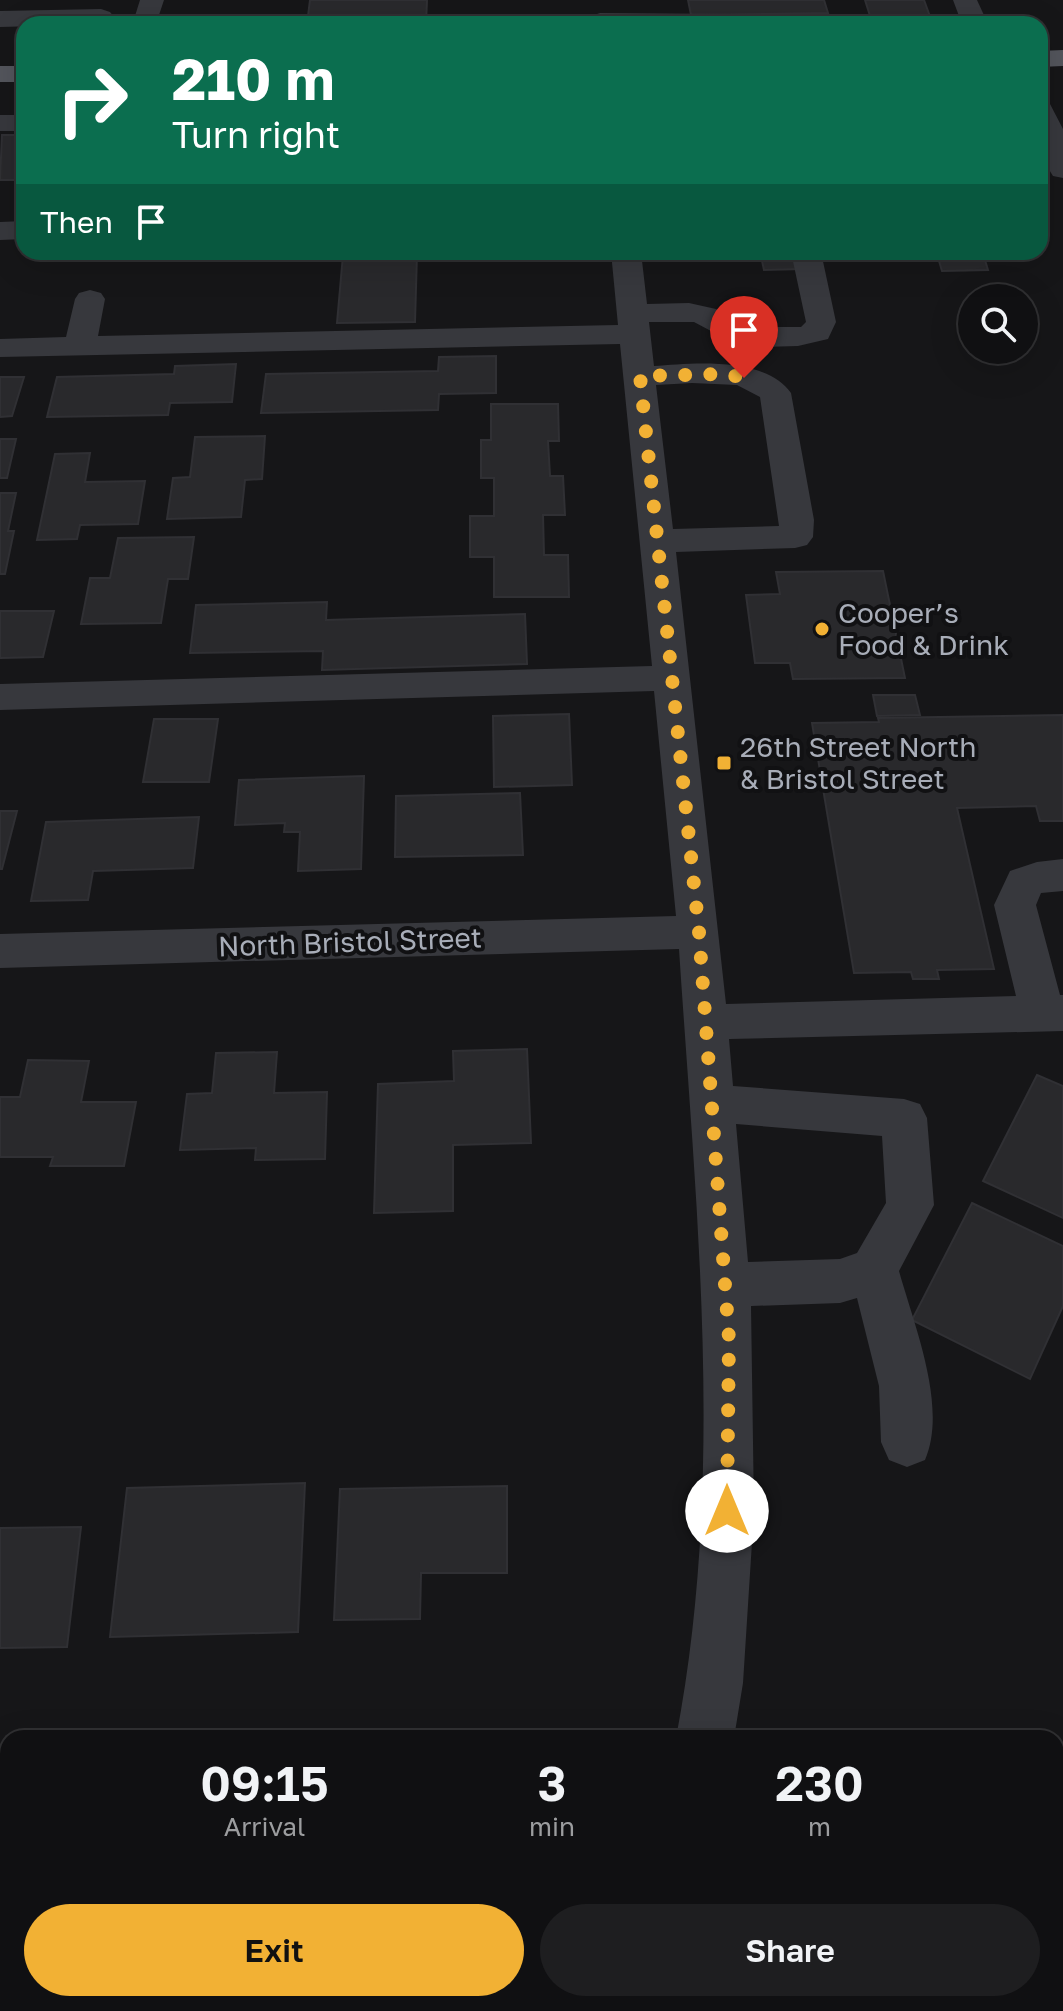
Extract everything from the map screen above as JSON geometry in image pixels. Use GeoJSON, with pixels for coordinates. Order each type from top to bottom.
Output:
{"type":"FeatureCollection","features":[{"type":"Feature","properties":{"kind":"street"},"geometry":{"type":"LineString","coordinates":[[61,16],[102,14]]}},
{"type":"Feature","properties":{"kind":"street"},"geometry":{"type":"LineString","coordinates":[[599,15],[646,16]]}},
{"type":"Feature","properties":{"kind":"street"},"geometry":{"type":"LineString","coordinates":[[1048,126],[1063,170]]}},
{"type":"Feature","properties":{"kind":"street"},"geometry":{"type":"LineString","coordinates":[[627,260],[699,932],[729,1339],[727,1511],[715,1683],[706,1730]]}},
{"type":"Feature","properties":{"kind":"street"},"geometry":{"type":"LineString","coordinates":[[636,341],[695,312],[711,317],[731,331],[749,336],[807,336],[817,332],[821,322],[808,260]]}},
{"type":"Feature","properties":{"kind":"street"},"geometry":{"type":"LineString","coordinates":[[80,346],[90,299]]}},
{"type":"Feature","properties":{"kind":"street"},"geometry":{"type":"LineString","coordinates":[[0,348],[636,341],[726,374],[763,382],[775,393],[797,520],[795,537],[658,541]]}},
{"type":"Feature","properties":{"kind":"street"},"geometry":{"type":"LineString","coordinates":[[0,697],[673,678]]}},
{"type":"Feature","properties":{"kind":"street"},"geometry":{"type":"LineString","coordinates":[[706,1022],[1052,1013],[1015,905],[1025,882],[1063,875]]}},
{"type":"Feature","properties":{"kind":"street","name":"North Bristol Street"},"geometry":{"type":"LineString","coordinates":[[0,951],[699,932]]}},
{"type":"Feature","properties":{"kind":"street"},"geometry":{"type":"LineString","coordinates":[[712,1103],[904,1118],[910,1205],[874,1270],[840,1281],[725,1285]]}},
{"type":"Feature","properties":{"kind":"street"},"geometry":{"type":"LineString","coordinates":[[874,1270],[905,1386],[907,1442]]}},
{"type":"Feature","properties":{"kind":"building"},"geometry":{"type":"Polygon","coordinates":[[[310,0],[427,0],[426,16],[308,16],[310,0]]]}},
{"type":"Feature","properties":{"kind":"building"},"geometry":{"type":"Polygon","coordinates":[[[688,0],[824,0],[828,13],[691,15],[688,0]]]}},
{"type":"Feature","properties":{"kind":"building"},"geometry":{"type":"Polygon","coordinates":[[[865,0],[924,0],[930,16],[870,16],[865,0]]]}},
{"type":"Feature","properties":{"kind":"building"},"geometry":{"type":"Polygon","coordinates":[[[2,135],[16,135],[16,180],[0,180],[2,135]]]}},
{"type":"Feature","properties":{"kind":"building"},"geometry":{"type":"Polygon","coordinates":[[[343,260],[417,260],[415,322],[337,323],[343,260]]]}},
{"type":"Feature","properties":{"kind":"building"},"geometry":{"type":"Polygon","coordinates":[[[762,260],[800,260],[802,269],[764,270],[762,260]]]}},
{"type":"Feature","properties":{"kind":"building"},"geometry":{"type":"Polygon","coordinates":[[[985,260],[988,270],[942,271],[939,261],[985,260]]]}},
{"type":"Feature","properties":{"kind":"building"},"geometry":{"type":"Polygon","coordinates":[[[496,356],[496,393],[439,394],[438,410],[261,413],[266,374],[438,371],[439,357],[496,356]]]}},
{"type":"Feature","properties":{"kind":"building"},"geometry":{"type":"Polygon","coordinates":[[[236,364],[232,402],[170,403],[168,415],[47,417],[57,377],[174,374],[175,366],[236,364]]]}},
{"type":"Feature","properties":{"kind":"building"},"geometry":{"type":"Polygon","coordinates":[[[0,377],[24,377],[12,416],[0,417],[0,377]]]}},
{"type":"Feature","properties":{"kind":"building"},"geometry":{"type":"Polygon","coordinates":[[[491,404],[558,404],[559,441],[548,441],[550,476],[563,476],[565,515],[543,515],[544,555],[568,555],[569,597],[494,597],[494,557],[470,557],[470,516],[494,516],[494,478],[481,478],[481,440],[491,440],[491,404]]]}},
{"type":"Feature","properties":{"kind":"building"},"geometry":{"type":"Polygon","coordinates":[[[265,436],[262,479],[245,480],[241,517],[167,519],[173,478],[190,477],[195,437],[265,436]]]}},
{"type":"Feature","properties":{"kind":"building"},"geometry":{"type":"Polygon","coordinates":[[[0,439],[16,439],[7,478],[0,478],[0,439]]]}},
{"type":"Feature","properties":{"kind":"building"},"geometry":{"type":"Polygon","coordinates":[[[90,453],[85,482],[145,481],[138,524],[80,525],[77,539],[37,540],[55,454],[90,453]]]}},
{"type":"Feature","properties":{"kind":"building"},"geometry":{"type":"Polygon","coordinates":[[[0,493],[16,493],[8,531],[14,531],[5,574],[0,574],[0,493]]]}},
{"type":"Feature","properties":{"kind":"building"},"geometry":{"type":"Polygon","coordinates":[[[194,537],[188,579],[168,579],[161,623],[81,624],[90,578],[110,578],[118,538],[194,537]]]}},
{"type":"Feature","properties":{"kind":"building","name":"Cooper’s Food & Drink"},"geometry":{"type":"Polygon","coordinates":[[[883,571],[905,678],[793,679],[790,663],[755,663],[746,595],[780,594],[776,572],[883,571]]]}},
{"type":"Feature","properties":{"kind":"building"},"geometry":{"type":"Polygon","coordinates":[[[327,602],[326,620],[525,614],[527,664],[322,670],[323,651],[190,653],[196,605],[327,602]]]}},
{"type":"Feature","properties":{"kind":"building"},"geometry":{"type":"Polygon","coordinates":[[[0,611],[54,611],[43,657],[0,658],[0,611]]]}},
{"type":"Feature","properties":{"kind":"building"},"geometry":{"type":"Polygon","coordinates":[[[873,695],[915,695],[920,715],[877,716],[873,695]]]}},
{"type":"Feature","properties":{"kind":"building"},"geometry":{"type":"Polygon","coordinates":[[[569,714],[572,785],[494,787],[493,716],[569,714]]]}},
{"type":"Feature","properties":{"kind":"building"},"geometry":{"type":"Polygon","coordinates":[[[1063,715],[1063,821],[1040,821],[1036,806],[957,808],[994,969],[937,970],[939,979],[913,979],[911,972],[854,973],[812,723],[879,722],[878,718],[1063,715]]]}},
{"type":"Feature","properties":{"kind":"building"},"geometry":{"type":"Polygon","coordinates":[[[154,719],[218,719],[209,782],[143,782],[154,719]]]}},
{"type":"Feature","properties":{"kind":"building"},"geometry":{"type":"Polygon","coordinates":[[[364,776],[361,869],[298,871],[300,832],[284,832],[285,823],[235,825],[239,780],[364,776]]]}},
{"type":"Feature","properties":{"kind":"building"},"geometry":{"type":"Polygon","coordinates":[[[520,793],[523,855],[395,857],[396,796],[520,793]]]}},
{"type":"Feature","properties":{"kind":"building"},"geometry":{"type":"Polygon","coordinates":[[[0,811],[17,811],[2,869],[0,869],[0,811]]]}},
{"type":"Feature","properties":{"kind":"building"},"geometry":{"type":"Polygon","coordinates":[[[199,817],[193,868],[93,871],[88,900],[31,901],[46,822],[199,817]]]}},
{"type":"Feature","properties":{"kind":"building"},"geometry":{"type":"Polygon","coordinates":[[[527,1049],[531,1143],[453,1145],[453,1211],[374,1213],[378,1084],[454,1081],[453,1051],[527,1049]]]}},
{"type":"Feature","properties":{"kind":"building"},"geometry":{"type":"Polygon","coordinates":[[[277,1052],[274,1093],[327,1092],[325,1159],[255,1160],[256,1148],[180,1150],[187,1094],[212,1093],[216,1053],[277,1052]]]}},
{"type":"Feature","properties":{"kind":"building"},"geometry":{"type":"Polygon","coordinates":[[[28,1060],[89,1061],[81,1102],[136,1102],[124,1166],[50,1166],[53,1157],[0,1157],[0,1097],[20,1097],[28,1060]]]}},
{"type":"Feature","properties":{"kind":"building"},"geometry":{"type":"Polygon","coordinates":[[[1037,1075],[1063,1086],[1063,1218],[983,1181],[1037,1075]]]}},
{"type":"Feature","properties":{"kind":"building"},"geometry":{"type":"Polygon","coordinates":[[[972,1203],[1063,1246],[1063,1306],[1030,1379],[912,1320],[972,1203]]]}},
{"type":"Feature","properties":{"kind":"building"},"geometry":{"type":"Polygon","coordinates":[[[305,1483],[298,1632],[110,1637],[127,1488],[305,1483]]]}},
{"type":"Feature","properties":{"kind":"building"},"geometry":{"type":"Polygon","coordinates":[[[507,1486],[507,1573],[421,1573],[420,1619],[334,1620],[340,1489],[507,1486]]]}},
{"type":"Feature","properties":{"kind":"building"},"geometry":{"type":"Polygon","coordinates":[[[81,1527],[67,1647],[0,1648],[0,1528],[81,1527]]]}},
{"type":"Feature","properties":{"kind":"place","name":"Cooper’s Food & Drink"},"geometry":{"type":"Point","coordinates":[822,629]}},
{"type":"Feature","properties":{"kind":"place","name":"26th Street North & Bristol Street"},"geometry":{"type":"Point","coordinates":[724,763]}},
{"type":"Feature","properties":{"kind":"route"},"geometry":{"type":"LineString","coordinates":[[727,1511],[729,1339],[699,932],[640,376],[726,374],[744,378]]}}]}
